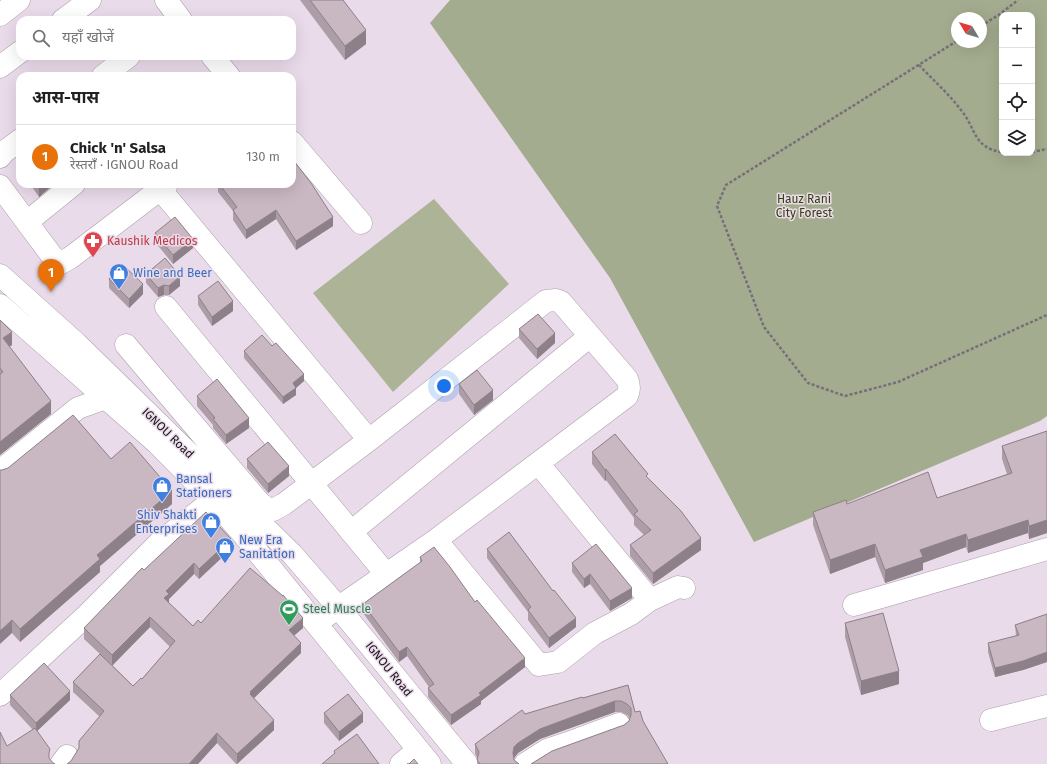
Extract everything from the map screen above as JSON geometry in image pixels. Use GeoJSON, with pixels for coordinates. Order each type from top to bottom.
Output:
{"type":"FeatureCollection","features":[{"type":"Feature","properties":{"kind":"street"},"geometry":{"type":"LineString","coordinates":[[0,15],[19,0]]}},
{"type":"Feature","properties":{"kind":"street"},"geometry":{"type":"LineString","coordinates":[[68,16],[90,0]]}},
{"type":"Feature","properties":{"kind":"street"},"geometry":{"type":"LineString","coordinates":[[166,0],[177,16]]}},
{"type":"Feature","properties":{"kind":"street"},"geometry":{"type":"LineString","coordinates":[[0,67],[16,55]]}},
{"type":"Feature","properties":{"kind":"street"},"geometry":{"type":"LineString","coordinates":[[108,72],[124,60]]}},
{"type":"Feature","properties":{"kind":"street"},"geometry":{"type":"LineString","coordinates":[[0,157],[16,143]]}},
{"type":"Feature","properties":{"kind":"street"},"geometry":{"type":"LineString","coordinates":[[296,147],[361,223]]}},
{"type":"Feature","properties":{"kind":"street"},"geometry":{"type":"LineString","coordinates":[[0,186],[52,256],[60,264],[163,188]]}},
{"type":"Feature","properties":{"kind":"street"},"geometry":{"type":"LineString","coordinates":[[27,222],[69,188]]}},
{"type":"Feature","properties":{"kind":"street"},"geometry":{"type":"LineString","coordinates":[[165,188],[369,440]]}},
{"type":"Feature","properties":{"kind":"street","name":"IGNOU Road"},"geometry":{"type":"LineString","coordinates":[[0,274],[77,344],[292,554],[338,607],[467,764]]}},
{"type":"Feature","properties":{"kind":"street"},"geometry":{"type":"LineString","coordinates":[[126,345],[258,502],[273,510],[284,504],[369,440],[546,301],[556,300],[561,302],[627,379],[629,391],[627,396],[436,540],[316,623]]}},
{"type":"Feature","properties":{"kind":"street","name":"IGNOU Road"},"geometry":{"type":"LineString","coordinates":[[0,305],[157,443],[213,500],[243,534],[424,757]]}},
{"type":"Feature","properties":{"kind":"street"},"geometry":{"type":"LineString","coordinates":[[166,307],[386,574]]}},
{"type":"Feature","properties":{"kind":"street"},"geometry":{"type":"LineString","coordinates":[[351,532],[590,336]]}},
{"type":"Feature","properties":{"kind":"street"},"geometry":{"type":"LineString","coordinates":[[0,471],[78,408],[106,398]]}},
{"type":"Feature","properties":{"kind":"street"},"geometry":{"type":"LineString","coordinates":[[538,463],[650,600]]}},
{"type":"Feature","properties":{"kind":"street"},"geometry":{"type":"LineString","coordinates":[[0,695],[87,615],[160,543],[213,500]]}},
{"type":"Feature","properties":{"kind":"street"},"geometry":{"type":"LineString","coordinates":[[436,540],[539,665],[558,662],[595,633],[631,614],[650,600],[678,587],[684,588]]}},
{"type":"Feature","properties":{"kind":"street"},"geometry":{"type":"LineString","coordinates":[[854,605],[1047,549]]}},
{"type":"Feature","properties":{"kind":"street"},"geometry":{"type":"LineString","coordinates":[[991,720],[1047,706]]}},
{"type":"Feature","properties":{"kind":"street"},"geometry":{"type":"LineString","coordinates":[[525,764],[547,750],[568,744],[619,724]]}},
{"type":"Feature","properties":{"kind":"street"},"geometry":{"type":"LineString","coordinates":[[401,764],[424,757]]}},
{"type":"Feature","properties":{"kind":"path"},"geometry":{"type":"LineString","coordinates":[[987,22],[1018,0]]}},
{"type":"Feature","properties":{"kind":"path"},"geometry":{"type":"LineString","coordinates":[[951,45],[726,185],[717,206],[764,327],[808,383],[846,396],[898,382],[1047,315]]}},
{"type":"Feature","properties":{"kind":"path"},"geometry":{"type":"LineString","coordinates":[[919,65],[962,111],[976,138],[992,150],[999,151]]}},
{"type":"Feature","properties":{"kind":"path"},"geometry":{"type":"LineString","coordinates":[[1035,152],[1047,150]]}},
{"type":"Feature","properties":{"kind":"green space","name":"Hauz Rani City Forest"},"geometry":{"type":"Polygon","coordinates":[[[450,0],[1047,0],[1047,416],[1040,421],[754,542],[610,278],[430,23],[450,0]]]}},
{"type":"Feature","properties":{"kind":"green space"},"geometry":{"type":"Polygon","coordinates":[[[434,199],[509,284],[393,392],[313,293],[434,199]]]}},
{"type":"Feature","properties":{"kind":"building"},"geometry":{"type":"Polygon","coordinates":[[[310,0],[343,0],[366,30],[345,46],[310,0]]]}},
{"type":"Feature","properties":{"kind":"building"},"geometry":{"type":"Polygon","coordinates":[[[296,164],[311,183],[333,217],[296,241],[276,210],[246,230],[233,210],[237,207],[222,188],[296,188],[296,164]]]}},
{"type":"Feature","properties":{"kind":"building"},"geometry":{"type":"Polygon","coordinates":[[[175,217],[193,239],[173,255],[155,233],[175,217]]]}},
{"type":"Feature","properties":{"kind":"building"},"geometry":{"type":"Polygon","coordinates":[[[165,258],[180,276],[169,286],[164,285],[158,288],[146,274],[165,258]]]}},
{"type":"Feature","properties":{"kind":"building"},"geometry":{"type":"Polygon","coordinates":[[[122,264],[143,284],[129,299],[109,279],[122,264]]]}},
{"type":"Feature","properties":{"kind":"building"},"geometry":{"type":"Polygon","coordinates":[[[218,281],[233,301],[212,317],[198,296],[218,281]]]}},
{"type":"Feature","properties":{"kind":"building"},"geometry":{"type":"Polygon","coordinates":[[[538,314],[555,333],[537,349],[519,329],[538,314]]]}},
{"type":"Feature","properties":{"kind":"building"},"geometry":{"type":"Polygon","coordinates":[[[0,320],[12,332],[3,338],[51,401],[0,442],[0,374],[3,372],[0,368],[0,320]]]}},
{"type":"Feature","properties":{"kind":"building"},"geometry":{"type":"Polygon","coordinates":[[[262,335],[272,346],[276,343],[304,374],[293,383],[296,388],[283,397],[244,351],[262,335]]]}},
{"type":"Feature","properties":{"kind":"building"},"geometry":{"type":"Polygon","coordinates":[[[477,370],[493,390],[474,405],[459,384],[477,370]]]}},
{"type":"Feature","properties":{"kind":"building"},"geometry":{"type":"Polygon","coordinates":[[[217,379],[249,418],[226,435],[213,419],[215,418],[197,396],[217,379]]]}},
{"type":"Feature","properties":{"kind":"building"},"geometry":{"type":"Polygon","coordinates":[[[73,415],[111,459],[130,442],[172,491],[97,555],[100,559],[20,629],[12,620],[0,631],[0,470],[8,468],[73,415]]]}},
{"type":"Feature","properties":{"kind":"building"},"geometry":{"type":"Polygon","coordinates":[[[1047,431],[1047,520],[1029,526],[1028,520],[968,540],[966,534],[920,550],[923,557],[885,570],[875,544],[830,560],[813,512],[846,500],[847,504],[928,472],[937,498],[1012,473],[1002,446],[1047,431]]]}},
{"type":"Feature","properties":{"kind":"building"},"geometry":{"type":"Polygon","coordinates":[[[615,434],[648,474],[646,476],[681,511],[701,538],[653,573],[630,545],[651,530],[634,514],[638,511],[592,452],[615,434]]]}},
{"type":"Feature","properties":{"kind":"building"},"geometry":{"type":"Polygon","coordinates":[[[268,442],[289,466],[268,484],[247,459],[268,442]]]}},
{"type":"Feature","properties":{"kind":"building"},"geometry":{"type":"Polygon","coordinates":[[[206,512],[231,539],[199,569],[194,563],[166,591],[169,594],[164,598],[193,626],[198,620],[201,623],[250,568],[283,595],[303,618],[289,630],[301,643],[250,692],[250,694],[274,720],[237,754],[217,733],[189,764],[67,764],[71,761],[79,748],[79,741],[104,711],[73,682],[100,654],[133,686],[141,678],[142,679],[175,641],[150,617],[112,655],[84,628],[142,568],[144,570],[206,512]]]}},
{"type":"Feature","properties":{"kind":"building"},"geometry":{"type":"Polygon","coordinates":[[[509,532],[553,591],[554,590],[576,618],[549,638],[528,610],[531,607],[487,549],[509,532]]]}},
{"type":"Feature","properties":{"kind":"building"},"geometry":{"type":"Polygon","coordinates":[[[596,544],[632,588],[610,601],[590,574],[584,579],[572,563],[596,544]]]}},
{"type":"Feature","properties":{"kind":"building"},"geometry":{"type":"Polygon","coordinates":[[[434,547],[475,602],[477,600],[525,658],[479,693],[481,695],[451,715],[428,688],[434,684],[407,647],[399,652],[363,604],[422,561],[420,557],[434,547]]]}},
{"type":"Feature","properties":{"kind":"building"},"geometry":{"type":"Polygon","coordinates":[[[883,613],[899,671],[861,681],[845,623],[883,613]]]}},
{"type":"Feature","properties":{"kind":"building"},"geometry":{"type":"Polygon","coordinates":[[[1047,614],[1047,652],[1023,661],[995,668],[988,643],[1019,635],[1015,625],[1047,614]]]}},
{"type":"Feature","properties":{"kind":"building"},"geometry":{"type":"Polygon","coordinates":[[[44,663],[70,691],[36,723],[10,695],[44,663]]]}},
{"type":"Feature","properties":{"kind":"building"},"geometry":{"type":"Polygon","coordinates":[[[628,685],[635,712],[640,711],[643,721],[668,764],[531,764],[552,751],[624,725],[629,721],[631,708],[621,701],[615,701],[540,729],[514,747],[514,760],[519,764],[480,764],[477,760],[479,752],[475,744],[522,710],[525,714],[628,685]]]}},
{"type":"Feature","properties":{"kind":"building"},"geometry":{"type":"Polygon","coordinates":[[[348,694],[363,713],[339,732],[324,713],[348,694]]]}},
{"type":"Feature","properties":{"kind":"building"},"geometry":{"type":"Polygon","coordinates":[[[35,728],[50,749],[49,758],[55,764],[0,764],[0,732],[7,746],[35,728]]]}},
{"type":"Feature","properties":{"kind":"building"},"geometry":{"type":"Polygon","coordinates":[[[357,734],[379,764],[322,764],[335,753],[334,751],[357,734]]]}},
{"type":"Feature","properties":{"kind":"building"},"geometry":{"type":"Polygon","coordinates":[[[414,759],[418,764],[409,764],[414,759]]]}},
{"type":"Feature","properties":{"kind":"place","name":"Kaushik Medicos"},"geometry":{"type":"Point","coordinates":[93,258]}},
{"type":"Feature","properties":{"kind":"place","name":"Wine and Beer"},"geometry":{"type":"Point","coordinates":[119,290]}},
{"type":"Feature","properties":{"kind":"place","name":"Chick 'n' Salsa"},"geometry":{"type":"Point","coordinates":[51,292]}},
{"type":"Feature","properties":{"kind":"place","name":"Bansal Stationers"},"geometry":{"type":"Point","coordinates":[162,503]}},
{"type":"Feature","properties":{"kind":"place","name":"Shiv Shakti Enterprises"},"geometry":{"type":"Point","coordinates":[211,539]}},
{"type":"Feature","properties":{"kind":"place","name":"New Era Sanitation"},"geometry":{"type":"Point","coordinates":[225,564]}},
{"type":"Feature","properties":{"kind":"place","name":"Steel Muscle"},"geometry":{"type":"Point","coordinates":[289,626]}}]}
